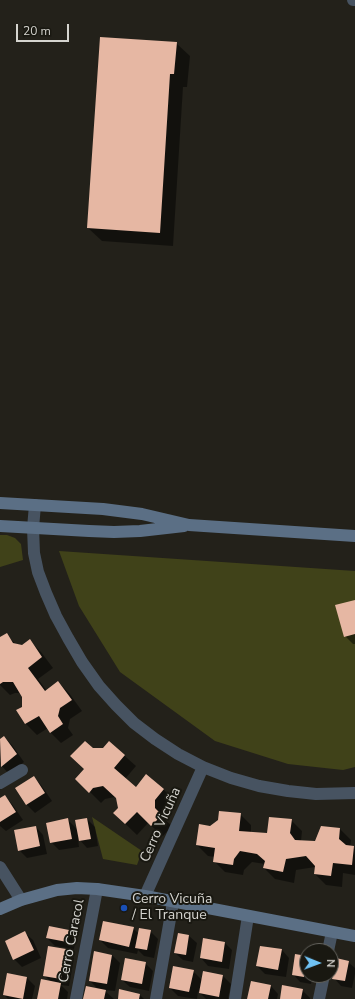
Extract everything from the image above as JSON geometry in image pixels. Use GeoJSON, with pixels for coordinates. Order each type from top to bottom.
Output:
{"type":"FeatureCollection","features":[{"type":"Feature","properties":{"kind":"street"},"geometry":{"type":"LineString","coordinates":[[0,504],[103,509],[122,511],[189,525],[355,536]]}},
{"type":"Feature","properties":{"kind":"street"},"geometry":{"type":"LineString","coordinates":[[35,505],[33,528],[34,553],[38,572],[56,616],[82,662],[99,686],[134,723],[178,754],[203,767],[231,778],[259,786],[288,791],[316,794],[355,793]]}},
{"type":"Feature","properties":{"kind":"street"},"geometry":{"type":"LineString","coordinates":[[0,526],[88,532],[114,532],[140,531],[189,525]]}},
{"type":"Feature","properties":{"kind":"street","name":"Cerro Vicuña"},"geometry":{"type":"LineString","coordinates":[[145,896],[203,767]]}},
{"type":"Feature","properties":{"kind":"street"},"geometry":{"type":"LineString","coordinates":[[0,783],[22,770]]}},
{"type":"Feature","properties":{"kind":"street"},"geometry":{"type":"LineString","coordinates":[[0,867],[21,900]]}},
{"type":"Feature","properties":{"kind":"street"},"geometry":{"type":"LineString","coordinates":[[0,909],[21,900],[57,890],[77,888],[97,889],[145,896],[355,936]]}},
{"type":"Feature","properties":{"kind":"street","name":"Cerro Caracol"},"geometry":{"type":"LineString","coordinates":[[76,999],[97,889]]}},
{"type":"Feature","properties":{"kind":"street"},"geometry":{"type":"LineString","coordinates":[[156,999],[173,902]]}},
{"type":"Feature","properties":{"kind":"street"},"geometry":{"type":"LineString","coordinates":[[235,999],[248,916]]}},
{"type":"Feature","properties":{"kind":"street"},"geometry":{"type":"LineString","coordinates":[[330,943],[332,932]]}},
{"type":"Feature","properties":{"kind":"street"},"geometry":{"type":"LineString","coordinates":[[319,999],[322,983]]}},
{"type":"Feature","properties":{"kind":"green space"},"geometry":{"type":"Polygon","coordinates":[[[0,535],[7,535],[15,538],[21,544],[23,560],[0,567],[0,535]]]}},
{"type":"Feature","properties":{"kind":"green space"},"geometry":{"type":"Polygon","coordinates":[[[59,551],[355,571],[355,767],[343,770],[288,764],[215,741],[120,672],[79,606],[59,551]]]}},
{"type":"Feature","properties":{"kind":"green space"},"geometry":{"type":"Polygon","coordinates":[[[92,817],[142,851],[137,865],[103,859],[92,817]]]}},
{"type":"Feature","properties":{"kind":"building"},"geometry":{"type":"Polygon","coordinates":[[[100,37],[177,42],[174,74],[170,74],[160,233],[87,228],[100,37]]]}},
{"type":"Feature","properties":{"kind":"building"},"geometry":{"type":"Polygon","coordinates":[[[355,600],[355,634],[344,637],[335,605],[355,600]]]}},
{"type":"Feature","properties":{"kind":"building"},"geometry":{"type":"Polygon","coordinates":[[[7,633],[13,643],[22,645],[30,639],[42,657],[28,668],[45,691],[58,681],[72,700],[60,708],[58,716],[63,724],[50,733],[39,716],[25,724],[16,710],[22,707],[22,697],[13,682],[3,682],[0,684],[0,637],[7,633]]]}},
{"type":"Feature","properties":{"kind":"building"},"geometry":{"type":"Polygon","coordinates":[[[4,736],[17,754],[1,767],[0,739],[4,736]]]}},
{"type":"Feature","properties":{"kind":"building"},"geometry":{"type":"Polygon","coordinates":[[[85,741],[93,748],[103,748],[109,741],[125,755],[114,768],[136,787],[146,774],[164,789],[155,800],[155,808],[162,815],[151,826],[137,812],[125,824],[113,813],[118,808],[116,798],[103,786],[93,788],[89,793],[75,779],[84,769],[70,756],[85,741]]]}},
{"type":"Feature","properties":{"kind":"building"},"geometry":{"type":"Polygon","coordinates":[[[34,776],[45,793],[26,805],[15,788],[34,776]]]}},
{"type":"Feature","properties":{"kind":"building"},"geometry":{"type":"Polygon","coordinates":[[[5,795],[16,812],[0,822],[0,798],[5,795]]]}},
{"type":"Feature","properties":{"kind":"building"},"geometry":{"type":"Polygon","coordinates":[[[219,811],[241,813],[239,831],[267,833],[269,817],[292,819],[290,833],[295,840],[315,841],[321,826],[340,828],[339,839],[346,845],[354,846],[352,865],[333,863],[331,876],[314,874],[315,866],[306,856],[286,859],[283,872],[263,868],[265,861],[257,854],[240,851],[234,859],[233,865],[213,862],[215,848],[196,845],[199,824],[210,826],[218,820],[219,811]]]}},
{"type":"Feature","properties":{"kind":"building"},"geometry":{"type":"Polygon","coordinates":[[[68,818],[72,839],[50,843],[46,823],[68,818]]]}},
{"type":"Feature","properties":{"kind":"building"},"geometry":{"type":"Polygon","coordinates":[[[87,818],[91,839],[79,841],[75,820],[87,818]]]}},
{"type":"Feature","properties":{"kind":"building"},"geometry":{"type":"Polygon","coordinates":[[[36,826],[40,846],[18,851],[14,830],[36,826]]]}},
{"type":"Feature","properties":{"kind":"building"},"geometry":{"type":"Polygon","coordinates":[[[103,921],[134,927],[129,947],[99,940],[103,921]]]}},
{"type":"Feature","properties":{"kind":"building"},"geometry":{"type":"Polygon","coordinates":[[[49,926],[69,930],[67,942],[46,938],[49,926]]]}},
{"type":"Feature","properties":{"kind":"building"},"geometry":{"type":"Polygon","coordinates":[[[139,928],[151,930],[147,950],[135,948],[139,928]]]}},
{"type":"Feature","properties":{"kind":"building"},"geometry":{"type":"Polygon","coordinates":[[[25,931],[34,950],[13,960],[5,941],[25,931]]]}},
{"type":"Feature","properties":{"kind":"building"},"geometry":{"type":"Polygon","coordinates":[[[178,933],[189,935],[186,955],[174,953],[178,933]]]}},
{"type":"Feature","properties":{"kind":"building"},"geometry":{"type":"Polygon","coordinates":[[[203,938],[225,942],[222,962],[200,958],[203,938]]]}},
{"type":"Feature","properties":{"kind":"building"},"geometry":{"type":"Polygon","coordinates":[[[48,946],[66,949],[61,979],[43,976],[48,946]]]}},
{"type":"Feature","properties":{"kind":"building"},"geometry":{"type":"Polygon","coordinates":[[[260,946],[282,949],[278,970],[256,966],[260,946]]]}},
{"type":"Feature","properties":{"kind":"building"},"geometry":{"type":"Polygon","coordinates":[[[94,951],[112,955],[107,984],[89,981],[94,951]]]}},
{"type":"Feature","properties":{"kind":"building"},"geometry":{"type":"Polygon","coordinates":[[[295,954],[299,955],[299,976],[292,975],[295,954]]]}},
{"type":"Feature","properties":{"kind":"building"},"geometry":{"type":"Polygon","coordinates":[[[125,958],[146,962],[142,984],[121,980],[125,958]]]}},
{"type":"Feature","properties":{"kind":"building"},"geometry":{"type":"Polygon","coordinates":[[[339,959],[349,961],[345,981],[339,980],[339,959]]]}},
{"type":"Feature","properties":{"kind":"building"},"geometry":{"type":"Polygon","coordinates":[[[173,966],[194,970],[189,992],[169,988],[173,966]]]}},
{"type":"Feature","properties":{"kind":"building"},"geometry":{"type":"Polygon","coordinates":[[[203,971],[223,975],[219,997],[199,993],[203,971]]]}},
{"type":"Feature","properties":{"kind":"building"},"geometry":{"type":"Polygon","coordinates":[[[7,973],[27,977],[23,999],[3,995],[7,973]]]}},
{"type":"Feature","properties":{"kind":"building"},"geometry":{"type":"Polygon","coordinates":[[[41,979],[61,983],[58,999],[37,999],[41,979]]]}},
{"type":"Feature","properties":{"kind":"building"},"geometry":{"type":"Polygon","coordinates":[[[251,981],[271,985],[268,999],[247,999],[251,981]]]}},
{"type":"Feature","properties":{"kind":"building"},"geometry":{"type":"Polygon","coordinates":[[[282,985],[303,989],[301,999],[280,999],[282,985]]]}},
{"type":"Feature","properties":{"kind":"building"},"geometry":{"type":"Polygon","coordinates":[[[86,986],[106,990],[104,999],[83,999],[86,986]]]}},
{"type":"Feature","properties":{"kind":"building"},"geometry":{"type":"Polygon","coordinates":[[[119,989],[140,994],[139,999],[118,999],[119,989]]]}},
{"type":"Feature","properties":{"kind":"place","name":"Cerro Vicuña / El Tranque"},"geometry":{"type":"Point","coordinates":[124,908]}}]}
